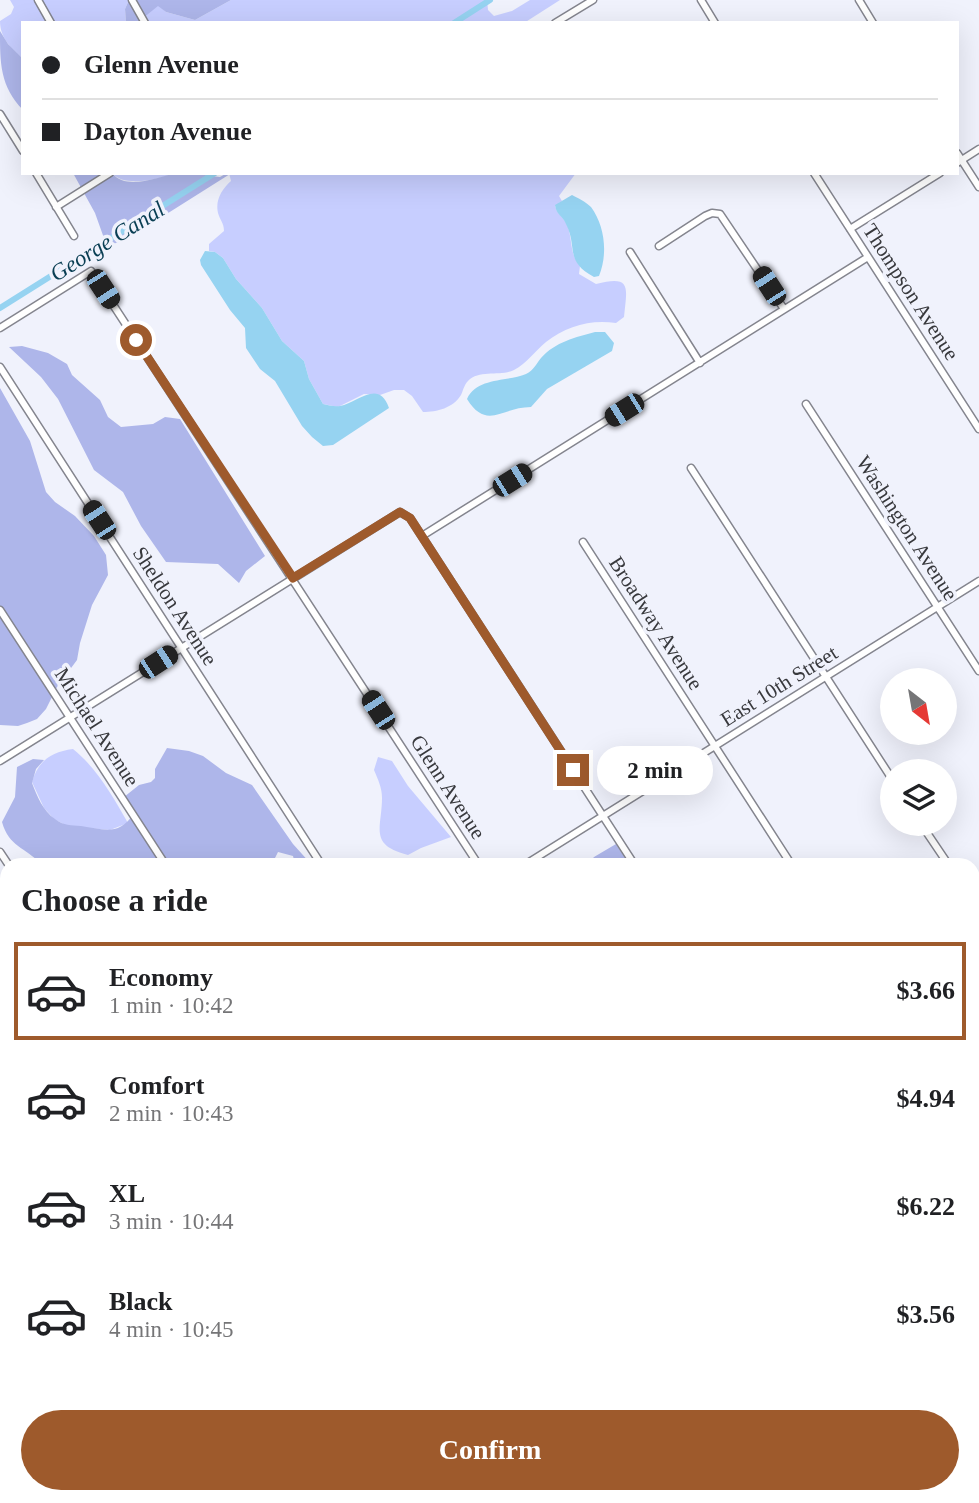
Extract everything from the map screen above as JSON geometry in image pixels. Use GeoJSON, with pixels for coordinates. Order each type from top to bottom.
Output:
{"type":"FeatureCollection","features":[{"type":"Feature","properties":{"kind":"street"},"geometry":{"type":"LineString","coordinates":[[38,0],[50,21]]}},
{"type":"Feature","properties":{"kind":"street"},"geometry":{"type":"LineString","coordinates":[[132,0],[144,21]]}},
{"type":"Feature","properties":{"kind":"street"},"geometry":{"type":"LineString","coordinates":[[558,21],[593,0]]}},
{"type":"Feature","properties":{"kind":"street"},"geometry":{"type":"LineString","coordinates":[[701,0],[714,21]]}},
{"type":"Feature","properties":{"kind":"street"},"geometry":{"type":"LineString","coordinates":[[859,0],[872,21]]}},
{"type":"Feature","properties":{"kind":"street"},"geometry":{"type":"LineString","coordinates":[[0,114],[21,149]]}},
{"type":"Feature","properties":{"kind":"street"},"geometry":{"type":"LineString","coordinates":[[979,149],[959,159],[979,187]]}},
{"type":"Feature","properties":{"kind":"street"},"geometry":{"type":"LineString","coordinates":[[37,175],[74,236]]}},
{"type":"Feature","properties":{"kind":"street"},"geometry":{"type":"LineString","coordinates":[[56,207],[107,175]]}},
{"type":"Feature","properties":{"kind":"street","name":"Thompson Avenue"},"geometry":{"type":"LineString","coordinates":[[815,175],[979,429]]}},
{"type":"Feature","properties":{"kind":"street"},"geometry":{"type":"LineString","coordinates":[[850,229],[937,175]]}},
{"type":"Feature","properties":{"kind":"street"},"geometry":{"type":"LineString","coordinates":[[659,246],[705,216],[720,214],[784,309]]}},
{"type":"Feature","properties":{"kind":"street"},"geometry":{"type":"LineString","coordinates":[[630,252],[699,363]]}},
{"type":"Feature","properties":{"kind":"street"},"geometry":{"type":"LineString","coordinates":[[422,536],[868,257]]}},
{"type":"Feature","properties":{"kind":"street","name":"Glenn Avenue"},"geometry":{"type":"LineString","coordinates":[[0,328],[91,271],[474,858]]}},
{"type":"Feature","properties":{"kind":"street","name":"Sheldon Avenue"},"geometry":{"type":"LineString","coordinates":[[0,367],[317,858]]}},
{"type":"Feature","properties":{"kind":"street","name":"Washington Avenue"},"geometry":{"type":"LineString","coordinates":[[806,404],[979,671]]}},
{"type":"Feature","properties":{"kind":"street"},"geometry":{"type":"LineString","coordinates":[[691,468],[880,760]]}},
{"type":"Feature","properties":{"kind":"street"},"geometry":{"type":"LineString","coordinates":[[0,761],[400,512],[410,518],[422,536],[630,858]]}},
{"type":"Feature","properties":{"kind":"street","name":"Broadway Avenue"},"geometry":{"type":"LineString","coordinates":[[583,542],[787,858]]}},
{"type":"Feature","properties":{"kind":"street","name":"East 10th Street"},"geometry":{"type":"LineString","coordinates":[[536,858],[979,581]]}},
{"type":"Feature","properties":{"kind":"street","name":"Michael Avenue"},"geometry":{"type":"LineString","coordinates":[[0,610],[161,858]]}},
{"type":"Feature","properties":{"kind":"street"},"geometry":{"type":"LineString","coordinates":[[930,836],[943,858]]}},
{"type":"Feature","properties":{"kind":"shaded area"},"geometry":{"type":"Polygon","coordinates":[[[10,0],[129,0],[125,9],[126,21],[21,21],[21,57],[7,42],[0,27],[0,21],[11,14],[14,7],[10,0]]]}},
{"type":"Feature","properties":{"kind":"shaded area"},"geometry":{"type":"Polygon","coordinates":[[[129,0],[231,0],[195,20],[166,12],[158,6],[139,21],[126,21],[125,9],[129,0]]]}},
{"type":"Feature","properties":{"kind":"shaded area"},"geometry":{"type":"Polygon","coordinates":[[[231,0],[487,0],[488,10],[494,16],[512,11],[530,0],[560,0],[527,21],[139,21],[158,5],[166,12],[195,20],[231,0]]]}},
{"type":"Feature","properties":{"kind":"shaded area"},"geometry":{"type":"Polygon","coordinates":[[[0,31],[21,57],[21,108],[6,83],[0,53],[0,31]]]}},
{"type":"Feature","properties":{"kind":"shaded area"},"geometry":{"type":"Polygon","coordinates":[[[74,175],[114,175],[134,182],[169,175],[228,175],[112,245],[105,241],[95,213],[74,175]]]}},
{"type":"Feature","properties":{"kind":"shaded area"},"geometry":{"type":"Polygon","coordinates":[[[114,175],[169,175],[152,180],[133,181],[114,175]]]}},
{"type":"Feature","properties":{"kind":"shaded area"},"geometry":{"type":"Polygon","coordinates":[[[230,175],[575,175],[559,196],[562,201],[555,206],[556,209],[567,224],[574,256],[580,266],[579,274],[596,284],[616,281],[625,286],[624,317],[616,323],[588,323],[562,332],[514,370],[473,377],[458,399],[439,410],[423,412],[412,396],[404,390],[380,395],[364,394],[338,407],[323,404],[309,379],[304,361],[282,341],[262,308],[236,279],[223,258],[209,251],[209,244],[224,231],[218,213],[218,199],[231,181],[230,175]]]}},
{"type":"Feature","properties":{"kind":"shaded area"},"geometry":{"type":"Polygon","coordinates":[[[572,195],[591,207],[602,231],[604,259],[599,276],[594,277],[585,271],[575,259],[565,221],[555,205],[572,195]]]}},
{"type":"Feature","properties":{"kind":"shaded area"},"geometry":{"type":"Polygon","coordinates":[[[205,251],[215,252],[223,258],[236,279],[262,308],[282,341],[304,361],[309,379],[323,404],[340,406],[374,393],[385,399],[389,408],[333,445],[323,446],[312,437],[302,426],[275,381],[260,369],[246,348],[245,328],[201,265],[200,260],[205,251]]]}},
{"type":"Feature","properties":{"kind":"shaded area"},"geometry":{"type":"Polygon","coordinates":[[[595,332],[605,332],[614,343],[612,351],[547,389],[531,407],[488,416],[474,409],[467,399],[478,387],[529,372],[547,352],[559,344],[595,332]]]}},
{"type":"Feature","properties":{"kind":"shaded area"},"geometry":{"type":"Polygon","coordinates":[[[22,346],[48,353],[67,364],[72,375],[100,400],[108,417],[121,427],[153,424],[165,417],[180,419],[265,556],[246,571],[239,583],[218,564],[166,562],[141,526],[123,492],[94,470],[58,399],[41,377],[9,347],[22,346]]]}},
{"type":"Feature","properties":{"kind":"shaded area"},"geometry":{"type":"Polygon","coordinates":[[[0,388],[30,441],[46,492],[94,536],[106,555],[108,575],[92,605],[77,660],[57,687],[46,709],[37,719],[18,726],[0,725],[0,388]]]}},
{"type":"Feature","properties":{"kind":"shaded area"},"geometry":{"type":"Polygon","coordinates":[[[167,748],[203,756],[226,773],[252,785],[306,858],[294,858],[278,852],[275,858],[35,858],[13,842],[5,830],[2,822],[15,797],[17,767],[33,759],[44,760],[36,769],[32,783],[38,798],[51,816],[68,825],[103,830],[122,826],[128,821],[134,813],[124,797],[139,785],[151,782],[155,778],[155,769],[167,748]]]}},
{"type":"Feature","properties":{"kind":"shaded area"},"geometry":{"type":"Polygon","coordinates":[[[73,749],[97,774],[128,823],[110,830],[67,826],[54,819],[44,808],[32,782],[38,768],[58,752],[73,749]]]}},
{"type":"Feature","properties":{"kind":"shaded area"},"geometry":{"type":"Polygon","coordinates":[[[378,757],[392,761],[408,786],[451,837],[408,855],[387,846],[380,834],[382,794],[374,770],[378,757]]]}},
{"type":"Feature","properties":{"kind":"shaded area"},"geometry":{"type":"Polygon","coordinates":[[[616,844],[625,858],[593,858],[616,844]]]}},
{"type":"Feature","properties":{"kind":"waterway","name":"George Canal"},"geometry":{"type":"LineString","coordinates":[[457,21],[490,0]]}},
{"type":"Feature","properties":{"kind":"waterway","name":"George Canal"},"geometry":{"type":"LineString","coordinates":[[0,308],[212,175]]}},
{"type":"Feature","properties":{"kind":"route"},"geometry":{"type":"LineString","coordinates":[[136,340],[293,578],[400,512],[410,518],[573,770]]}}]}
